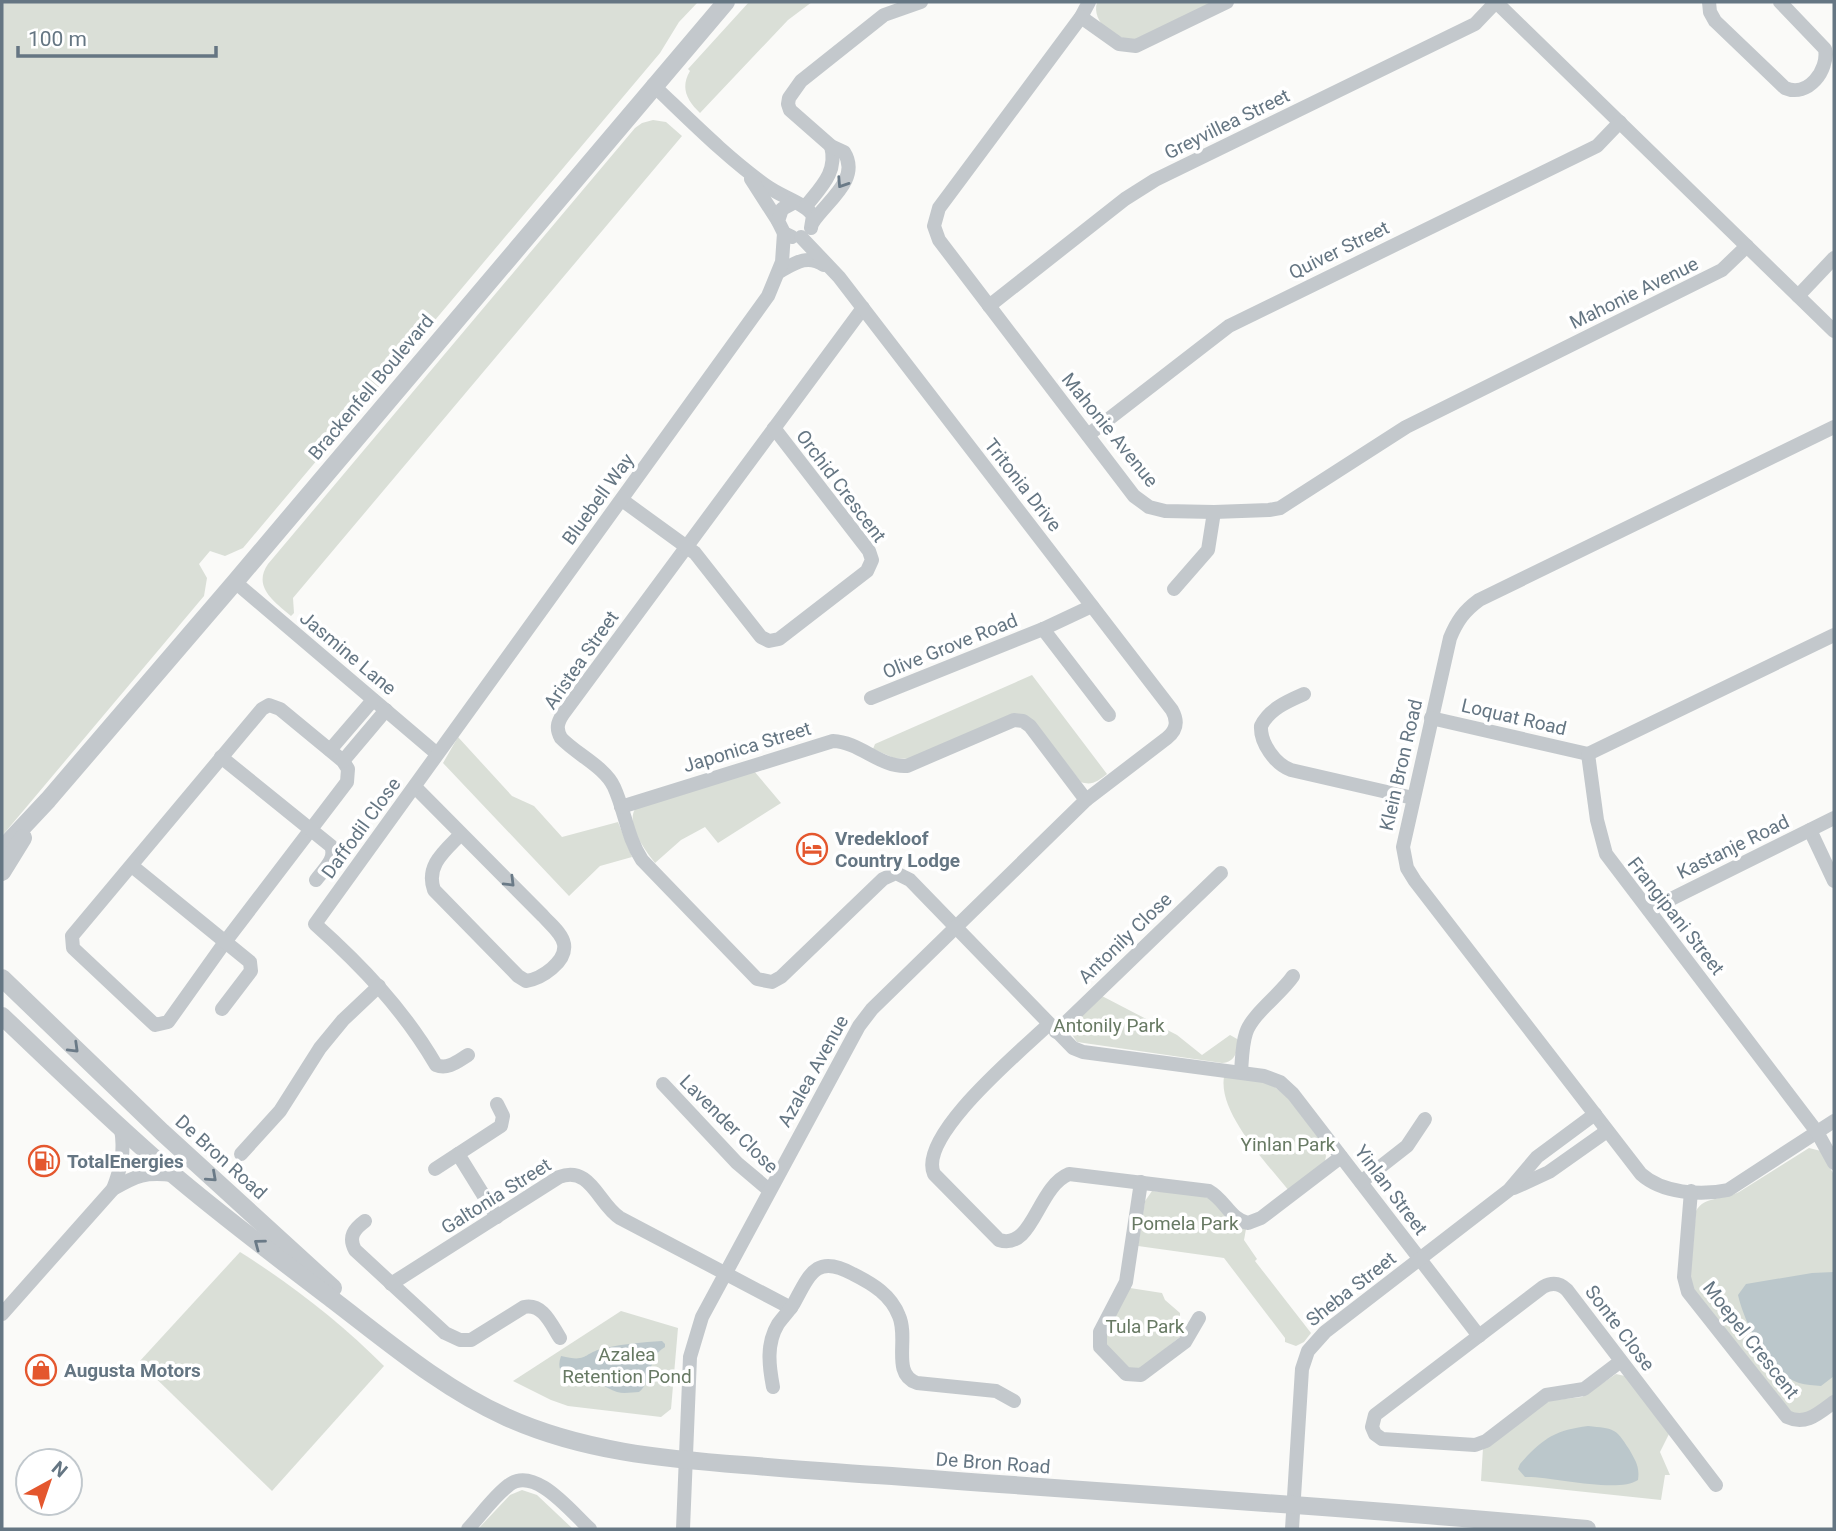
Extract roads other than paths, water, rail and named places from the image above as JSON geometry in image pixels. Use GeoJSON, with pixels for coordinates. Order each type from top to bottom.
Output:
{"type":"FeatureCollection","features":[{"type":"Feature","properties":{"kind":"street","name":"Brackenfell Boulevard"},"geometry":{"type":"LineString","coordinates":[[2,849],[48,800],[726,2]]}},
{"type":"Feature","properties":{"kind":"street"},"geometry":{"type":"LineString","coordinates":[[780,267],[798,230],[848,177],[849,164],[846,154],[831,146],[790,110],[790,95],[801,81],[884,15],[921,2]]}},
{"type":"Feature","properties":{"kind":"street","name":"Mahonie Avenue"},"geometry":{"type":"LineString","coordinates":[[1089,2],[1081,17],[936,214],[934,226],[939,240],[1141,502],[1165,511],[1269,510],[1289,503],[1406,427],[1722,270],[1747,246]]}},
{"type":"Feature","properties":{"kind":"street"},"geometry":{"type":"LineString","coordinates":[[1081,17],[1118,44],[1136,46],[1227,2]]}},
{"type":"Feature","properties":{"kind":"street"},"geometry":{"type":"LineString","coordinates":[[1496,2],[1834,331]]}},
{"type":"Feature","properties":{"kind":"street","name":"Greyvillea Street"},"geometry":{"type":"LineString","coordinates":[[989,306],[1125,199],[1147,185],[1475,24],[1496,2]]}},
{"type":"Feature","properties":{"kind":"street"},"geometry":{"type":"LineString","coordinates":[[1709,2],[1715,21],[1785,88],[1792,91],[1801,90],[1808,87],[1825,64],[1825,49],[1780,2]]}},
{"type":"Feature","properties":{"kind":"street"},"geometry":{"type":"LineString","coordinates":[[653,85],[744,170],[798,230]]}},
{"type":"Feature","properties":{"kind":"street","name":"Quiver Street"},"geometry":{"type":"LineString","coordinates":[[1088,435],[1230,326],[1597,146],[1620,122]]}},
{"type":"Feature","properties":{"kind":"street"},"geometry":{"type":"LineString","coordinates":[[798,230],[782,209],[799,204],[831,172],[831,146]]}},
{"type":"Feature","properties":{"kind":"street"},"geometry":{"type":"LineString","coordinates":[[744,170],[779,196],[799,204],[813,216],[798,230]]}},
{"type":"Feature","properties":{"kind":"street","name":"Tritonia Drive"},"geometry":{"type":"LineString","coordinates":[[798,230],[836,272],[1172,710],[1176,719],[1175,728]]}},
{"type":"Feature","properties":{"kind":"street"},"geometry":{"type":"LineString","coordinates":[[1798,296],[1834,258]]}},
{"type":"Feature","properties":{"kind":"street"},"geometry":{"type":"LineString","coordinates":[[780,267],[809,259],[836,272]]}},
{"type":"Feature","properties":{"kind":"street","name":"Bluebell Way"},"geometry":{"type":"LineString","coordinates":[[436,753],[768,296],[780,267]]}},
{"type":"Feature","properties":{"kind":"street","name":"Aristea Street"},"geometry":{"type":"LineString","coordinates":[[863,308],[558,721],[557,731],[561,738],[614,785],[633,844],[642,860],[753,976],[762,981],[772,982],[781,977],[883,878],[891,874],[906,877],[954,928]]}},
{"type":"Feature","properties":{"kind":"street","name":"Klein Bron Road"},"geometry":{"type":"LineString","coordinates":[[1834,427],[1479,600],[1457,620],[1450,638],[1403,846],[1411,875],[1650,1183],[1662,1188],[1691,1191],[1728,1191],[1834,1121]]}},
{"type":"Feature","properties":{"kind":"street","name":"Orchid Crescent"},"geometry":{"type":"LineString","coordinates":[[686,547],[695,553],[757,634],[769,641],[779,639],[867,571],[871,564],[869,551],[774,428]]}},
{"type":"Feature","properties":{"kind":"street"},"geometry":{"type":"LineString","coordinates":[[622,500],[686,547]]}},
{"type":"Feature","properties":{"kind":"street"},"geometry":{"type":"LineString","coordinates":[[1174,589],[1208,551],[1214,512]]}},
{"type":"Feature","properties":{"kind":"street","name":"Jasmine Lane"},"geometry":{"type":"LineString","coordinates":[[234,582],[436,753]]}},
{"type":"Feature","properties":{"kind":"street","name":"Olive Grove Road"},"geometry":{"type":"LineString","coordinates":[[872,698],[1092,606]]}},
{"type":"Feature","properties":{"kind":"street","name":"Olive Grove Road"},"geometry":{"type":"LineString","coordinates":[[1042,629],[1109,715]]}},
{"type":"Feature","properties":{"kind":"street"},"geometry":{"type":"LineString","coordinates":[[1588,754],[1834,635]]}},
{"type":"Feature","properties":{"kind":"street"},"geometry":{"type":"LineString","coordinates":[[1304,694],[1285,702],[1269,714],[1261,726],[1263,741],[1280,764],[1291,770],[1413,798]]}},
{"type":"Feature","properties":{"kind":"street"},"geometry":{"type":"LineString","coordinates":[[330,750],[373,699]]}},
{"type":"Feature","properties":{"kind":"street"},"geometry":{"type":"LineString","coordinates":[[268,705],[280,709],[330,750],[348,769],[346,782],[225,942],[168,1023],[155,1025],[73,948],[72,936],[262,709],[268,705]]}},
{"type":"Feature","properties":{"kind":"street"},"geometry":{"type":"LineString","coordinates":[[343,761],[386,710]]}},
{"type":"Feature","properties":{"kind":"street","name":"Loquat Road"},"geometry":{"type":"LineString","coordinates":[[1431,718],[1588,754]]}},
{"type":"Feature","properties":{"kind":"street","name":"Japonica Street"},"geometry":{"type":"LineString","coordinates":[[621,807],[834,741],[844,742],[897,766],[907,766],[1014,720],[1023,721],[1030,726],[1086,800]]}},
{"type":"Feature","properties":{"kind":"street","name":"Azalea Avenue"},"geometry":{"type":"LineString","coordinates":[[683,1529],[690,1357],[702,1317],[864,1017],[1086,800],[1167,738],[1175,728]]}},
{"type":"Feature","properties":{"kind":"street","name":"Daffodil Close"},"geometry":{"type":"LineString","coordinates":[[379,985],[315,924],[415,787],[436,753]]}},
{"type":"Feature","properties":{"kind":"street","name":"Frangipani Street"},"geometry":{"type":"LineString","coordinates":[[1588,754],[1597,820],[1606,854],[1817,1132]]}},
{"type":"Feature","properties":{"kind":"street"},"geometry":{"type":"LineString","coordinates":[[222,757],[331,846],[334,852],[332,858],[316,880]]}},
{"type":"Feature","properties":{"kind":"street"},"geometry":{"type":"LineString","coordinates":[[415,787],[543,916],[561,937],[563,951],[543,976],[526,981],[518,976],[434,890],[430,880],[433,865],[461,834]]}},
{"type":"Feature","properties":{"kind":"street","name":"Brackenfell Boulevard"},"geometry":{"type":"LineString","coordinates":[[2,872],[48,800]]}},
{"type":"Feature","properties":{"kind":"street","name":"Kastanje Road"},"geometry":{"type":"LineString","coordinates":[[1649,910],[1834,818]]}},
{"type":"Feature","properties":{"kind":"street"},"geometry":{"type":"LineString","coordinates":[[1810,830],[1834,881]]}},
{"type":"Feature","properties":{"kind":"street"},"geometry":{"type":"LineString","coordinates":[[132,866],[247,959],[252,967],[222,1009]]}},
{"type":"Feature","properties":{"kind":"street","name":"Antonily Close"},"geometry":{"type":"LineString","coordinates":[[1142,1182],[1076,1173],[1064,1176],[1042,1201],[1023,1236],[1009,1242],[995,1237],[934,1174],[930,1165],[931,1156],[952,1120],[1222,873]]}},
{"type":"Feature","properties":{"kind":"street","name":"Yinlan Street"},"geometry":{"type":"LineString","coordinates":[[954,928],[1078,1051],[1241,1072],[1272,1078],[1287,1087],[1420,1259]]}},
{"type":"Feature","properties":{"kind":"street"},"geometry":{"type":"LineString","coordinates":[[1241,1072],[1249,1026],[1293,976]]}},
{"type":"Feature","properties":{"kind":"street","name":"De Bron Road"},"geometry":{"type":"LineString","coordinates":[[2,978],[162,1132],[416,1363]]}},
{"type":"Feature","properties":{"kind":"street"},"geometry":{"type":"LineString","coordinates":[[241,1154],[280,1111],[320,1048],[343,1020],[379,985],[415,1031],[436,1065],[450,1065],[468,1055]]}},
{"type":"Feature","properties":{"kind":"street","name":"De Bron Road"},"geometry":{"type":"LineString","coordinates":[[2,1016],[121,1129],[245,1233],[416,1363],[486,1407],[542,1432],[628,1453],[686,1460],[1026,1487],[1294,1504],[1587,1529]]}},
{"type":"Feature","properties":{"kind":"street","name":"Lavender Close"},"geometry":{"type":"LineString","coordinates":[[663,1084],[745,1171],[769,1190]]}},
{"type":"Feature","properties":{"kind":"street"},"geometry":{"type":"LineString","coordinates":[[435,1169],[501,1126],[503,1116],[497,1104]]}},
{"type":"Feature","properties":{"kind":"street","name":"Sheba Street"},"geometry":{"type":"LineString","coordinates":[[1292,1529],[1302,1369],[1308,1351],[1325,1332],[1509,1190],[1537,1157],[1595,1114]]}},
{"type":"Feature","properties":{"kind":"street"},"geometry":{"type":"LineString","coordinates":[[1361,1182],[1407,1146],[1425,1119]]}},
{"type":"Feature","properties":{"kind":"street"},"geometry":{"type":"LineString","coordinates":[[113,1189],[122,1164],[124,1147],[121,1129]]}},
{"type":"Feature","properties":{"kind":"street","name":"Sheba Street"},"geometry":{"type":"LineString","coordinates":[[1509,1190],[1549,1172],[1607,1131]]}},
{"type":"Feature","properties":{"kind":"street"},"geometry":{"type":"LineString","coordinates":[[1817,1132],[1834,1163]]}},
{"type":"Feature","properties":{"kind":"street"},"geometry":{"type":"LineString","coordinates":[[1557,1142],[1569,1158]]}},
{"type":"Feature","properties":{"kind":"street"},"geometry":{"type":"LineString","coordinates":[[458,1154],[497,1217]]}},
{"type":"Feature","properties":{"kind":"street"},"geometry":{"type":"LineString","coordinates":[[1199,1318],[1185,1342],[1140,1375],[1126,1374],[1100,1347],[1100,1332],[1126,1282],[1142,1182],[1209,1191],[1234,1217],[1244,1222],[1253,1222],[1341,1157]]}},
{"type":"Feature","properties":{"kind":"street"},"geometry":{"type":"LineString","coordinates":[[2,1314],[113,1189],[146,1173],[173,1175]]}},
{"type":"Feature","properties":{"kind":"street","name":"Galtonia Street"},"geometry":{"type":"LineString","coordinates":[[391,1284],[559,1177],[571,1174],[588,1180],[605,1205],[615,1214],[724,1274]]}},
{"type":"Feature","properties":{"kind":"street","name":"Moepel Crescent"},"geometry":{"type":"LineString","coordinates":[[1691,1191],[1684,1277],[1688,1292],[1787,1417],[1797,1421],[1808,1420],[1834,1402]]}},
{"type":"Feature","properties":{"kind":"street"},"geometry":{"type":"LineString","coordinates":[[365,1221],[354,1230],[352,1245],[355,1250],[439,1329],[460,1340],[476,1338],[524,1307],[532,1306],[541,1310],[560,1338]]}},
{"type":"Feature","properties":{"kind":"street"},"geometry":{"type":"LineString","coordinates":[[1420,1259],[1479,1336],[1376,1415],[1371,1427],[1382,1439],[1475,1445],[1486,1441],[1546,1395],[1584,1389],[1621,1361]]}},
{"type":"Feature","properties":{"kind":"street"},"geometry":{"type":"LineString","coordinates":[[773,1387],[769,1365],[770,1347],[775,1331],[808,1278],[816,1269],[832,1265],[880,1290],[894,1306],[903,1325],[902,1369],[909,1380],[996,1391],[1014,1401]]}},
{"type":"Feature","properties":{"kind":"street"},"geometry":{"type":"LineString","coordinates":[[724,1274],[791,1308]]}},
{"type":"Feature","properties":{"kind":"street","name":"Sonte Close"},"geometry":{"type":"LineString","coordinates":[[1479,1336],[1543,1287],[1551,1283],[1559,1284],[1567,1290],[1716,1485]]}},
{"type":"Feature","properties":{"kind":"street"},"geometry":{"type":"LineString","coordinates":[[468,1529],[509,1485],[526,1480],[541,1484],[590,1529]]}},
{"type":"Feature","properties":{"kind":"place","name":"Vredekloof Country Lodge"},"geometry":{"type":"Point","coordinates":[812,849]}},
{"type":"Feature","properties":{"kind":"place","name":"TotalEnergies"},"geometry":{"type":"Point","coordinates":[44,1161]}},
{"type":"Feature","properties":{"kind":"place","name":"Augusta Motors"},"geometry":{"type":"Point","coordinates":[41,1370]}},
{"type":"Feature","properties":{"kind":"park label","name":"Antonily Park"},"geometry":{"type":"Point","coordinates":[1109,1025]}},
{"type":"Feature","properties":{"kind":"park label","name":"Yinlan Park"},"geometry":{"type":"Point","coordinates":[1288,1144]}},
{"type":"Feature","properties":{"kind":"park label","name":"Pomela Park"},"geometry":{"type":"Point","coordinates":[1185,1223]}},
{"type":"Feature","properties":{"kind":"park label","name":"Tula Park"},"geometry":{"type":"Point","coordinates":[1145,1326]}},
{"type":"Feature","properties":{"kind":"park label","name":"Azalea Retention Pond"},"geometry":{"type":"Point","coordinates":[627,1365]}}]}
